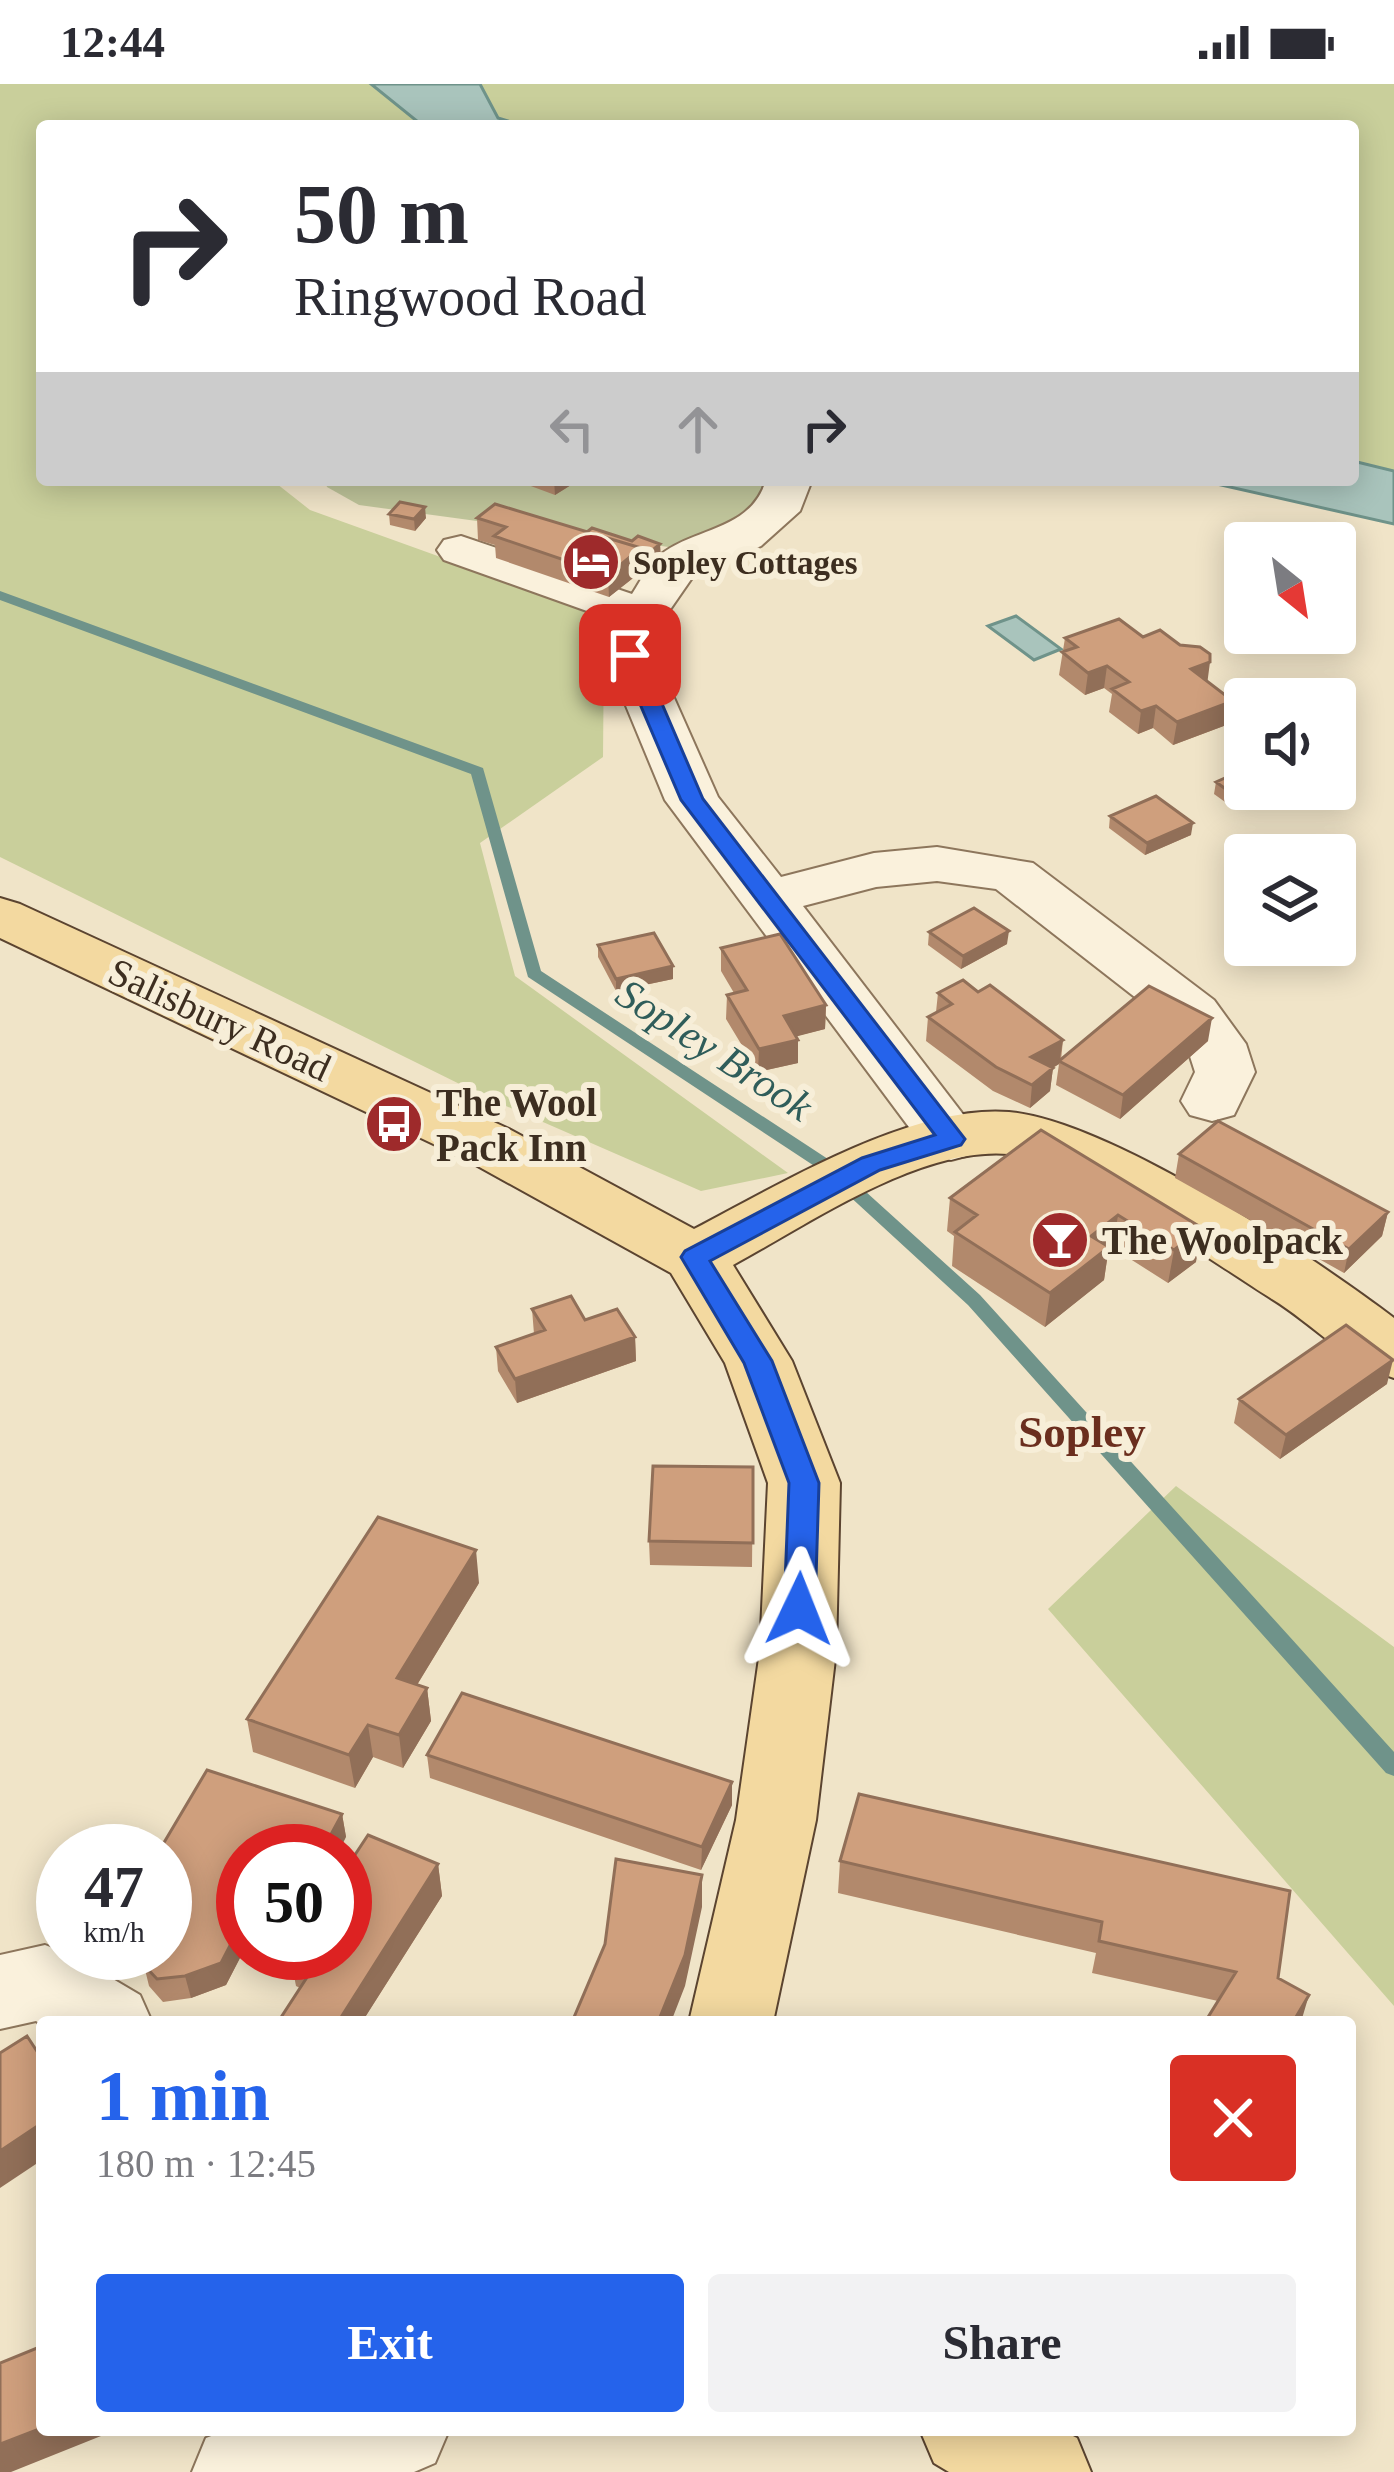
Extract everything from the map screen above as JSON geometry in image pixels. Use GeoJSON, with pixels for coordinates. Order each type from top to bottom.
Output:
{"type":"FeatureCollection","features":[{"type":"Feature","properties":{"kind":"main road","name":"Salisbury Road"},"geometry":{"type":"LineString","coordinates":[[0,916],[487,1144],[694,1257]]}},
{"type":"Feature","properties":{"kind":"main road"},"geometry":{"type":"LineString","coordinates":[[732,2016],[776,1820],[798,1651],[804,1483],[758,1361],[694,1257],[871,1164],[952,1139],[1009,1133],[1066,1148],[1323,1299],[1394,1353]]}},
{"type":"Feature","properties":{"kind":"main road"},"geometry":{"type":"LineString","coordinates":[[978,2436],[1043,2472]]}},
{"type":"Feature","properties":{"kind":"street"},"geometry":{"type":"LineString","coordinates":[[787,486],[783,501],[744,536],[677,565],[642,614],[630,655],[692,800],[952,1139]]}},
{"type":"Feature","properties":{"kind":"street"},"geometry":{"type":"LineString","coordinates":[[461,550],[642,614]]}},
{"type":"Feature","properties":{"kind":"street"},"geometry":{"type":"LineString","coordinates":[[768,898],[874,871],[937,864],[1013,875],[1193,1013],[1216,1044],[1226,1072],[1212,1101]]}},
{"type":"Feature","properties":{"kind":"street"},"geometry":{"type":"LineString","coordinates":[[0,1992],[45,1982],[100,2016]]}},
{"type":"Feature","properties":{"kind":"street"},"geometry":{"type":"LineString","coordinates":[[240,2472],[379,2436]]}},
{"type":"Feature","properties":{"kind":"green space"},"geometry":{"type":"Polygon","coordinates":[[[0,84],[371,84],[416,120],[36,120],[36,486],[280,486],[310,510],[599,614],[604,642],[603,757],[480,843],[515,976],[788,1173],[701,1191],[490,1099],[0,857],[0,84]]]}},
{"type":"Feature","properties":{"kind":"green space"},"geometry":{"type":"Polygon","coordinates":[[[480,84],[1394,84],[1394,471],[1359,462],[1359,120],[498,118],[480,84]]]}},
{"type":"Feature","properties":{"kind":"green space"},"geometry":{"type":"Polygon","coordinates":[[[763,486],[757,501],[691,550],[359,505],[327,487],[763,486]]]}},
{"type":"Feature","properties":{"kind":"green space"},"geometry":{"type":"Polygon","coordinates":[[[1176,1486],[1394,1647],[1394,2006],[1048,1609],[1176,1486]]]}},
{"type":"Feature","properties":{"kind":"water"},"geometry":{"type":"Polygon","coordinates":[[[371,84],[480,84],[498,118],[504,120],[416,120],[371,84]]]}},
{"type":"Feature","properties":{"kind":"water"},"geometry":{"type":"Polygon","coordinates":[[[1359,462],[1394,471],[1394,524],[1226,486],[1359,486],[1359,462]]]}},
{"type":"Feature","properties":{"kind":"water"},"geometry":{"type":"Polygon","coordinates":[[[1016,616],[1061,649],[1034,660],[988,626],[1016,616]]]}},
{"type":"Feature","properties":{"kind":"building"},"geometry":{"type":"Polygon","coordinates":[[[400,502],[425,507],[414,519],[389,514],[400,502]]]}},
{"type":"Feature","properties":{"kind":"building"},"geometry":{"type":"Polygon","coordinates":[[[495,504],[641,548],[608,575],[494,536],[506,527],[477,518],[495,504]]]}},
{"type":"Feature","properties":{"kind":"building"},"geometry":{"type":"Polygon","coordinates":[[[592,528],[660,544],[642,559],[641,548],[587,532],[592,528]]]}},
{"type":"Feature","properties":{"kind":"building"},"geometry":{"type":"Polygon","coordinates":[[[1119,619],[1143,637],[1160,630],[1180,645],[1200,647],[1210,654],[1210,662],[1191,669],[1224,694],[1224,704],[1177,722],[1156,706],[1141,711],[1112,689],[1129,682],[1107,666],[1088,673],[1062,652],[1077,647],[1065,638],[1119,619]]]}},
{"type":"Feature","properties":{"kind":"building"},"geometry":{"type":"Polygon","coordinates":[[[1156,796],[1193,823],[1147,843],[1110,816],[1156,796]]]}},
{"type":"Feature","properties":{"kind":"building"},"geometry":{"type":"Polygon","coordinates":[[[974,908],[1009,931],[963,956],[929,932],[974,908]]]}},
{"type":"Feature","properties":{"kind":"building"},"geometry":{"type":"Polygon","coordinates":[[[654,933],[673,966],[616,979],[598,945],[654,933]]]}},
{"type":"Feature","properties":{"kind":"building"},"geometry":{"type":"Polygon","coordinates":[[[780,934],[826,1005],[784,1016],[798,1040],[759,1049],[727,995],[747,990],[721,948],[780,934]]]}},
{"type":"Feature","properties":{"kind":"building"},"geometry":{"type":"Polygon","coordinates":[[[963,980],[978,992],[990,985],[1063,1040],[1031,1057],[1053,1068],[1032,1085],[996,1067],[928,1017],[952,1004],[938,993],[963,980]]]}},
{"type":"Feature","properties":{"kind":"building"},"geometry":{"type":"Polygon","coordinates":[[[1149,986],[1212,1018],[1123,1095],[1059,1061],[1149,986]]]}},
{"type":"Feature","properties":{"kind":"building"},"geometry":{"type":"Polygon","coordinates":[[[1218,1121],[1388,1212],[1349,1249],[1179,1154],[1218,1121]]]}},
{"type":"Feature","properties":{"kind":"building"},"geometry":{"type":"Polygon","coordinates":[[[1041,1130],[1202,1228],[1174,1250],[1118,1215],[1091,1236],[1109,1247],[1050,1293],[955,1232],[977,1215],[950,1198],[1041,1130]]]}},
{"type":"Feature","properties":{"kind":"building"},"geometry":{"type":"Polygon","coordinates":[[[571,1296],[585,1320],[617,1309],[635,1337],[515,1379],[496,1347],[545,1330],[532,1309],[571,1296]]]}},
{"type":"Feature","properties":{"kind":"building"},"geometry":{"type":"Polygon","coordinates":[[[1346,1325],[1393,1360],[1286,1435],[1239,1399],[1346,1325]]]}},
{"type":"Feature","properties":{"kind":"building"},"geometry":{"type":"Polygon","coordinates":[[[653,1466],[753,1467],[753,1543],[649,1541],[653,1466]]]}},
{"type":"Feature","properties":{"kind":"building"},"geometry":{"type":"Polygon","coordinates":[[[378,1517],[476,1550],[397,1678],[427,1688],[399,1735],[368,1725],[349,1755],[247,1719],[378,1517]]]}},
{"type":"Feature","properties":{"kind":"building"},"geometry":{"type":"Polygon","coordinates":[[[462,1693],[732,1782],[702,1847],[427,1755],[462,1693]]]}},
{"type":"Feature","properties":{"kind":"building"},"geometry":{"type":"Polygon","coordinates":[[[207,1770],[342,1814],[337,1824],[216,1824],[216,1965],[192,1973],[192,1824],[175,1824],[207,1770]]]}},
{"type":"Feature","properties":{"kind":"building"},"geometry":{"type":"Polygon","coordinates":[[[859,1794],[1290,1891],[1278,1978],[1309,1995],[1297,2016],[1209,2016],[1236,1972],[1099,1941],[1102,1922],[840,1861],[859,1794]]]}},
{"type":"Feature","properties":{"kind":"building"},"geometry":{"type":"Polygon","coordinates":[[[372,1837],[438,1864],[372,1968],[372,1837]]]}},
{"type":"Feature","properties":{"kind":"building"},"geometry":{"type":"Polygon","coordinates":[[[616,1859],[702,1875],[685,1955],[660,2016],[575,2016],[605,1944],[616,1859]]]}},
{"type":"Feature","properties":{"kind":"building"},"geometry":{"type":"Polygon","coordinates":[[[305,1980],[365,1980],[342,2016],[282,2016],[305,1980]]]}},
{"type":"Feature","properties":{"kind":"building"},"geometry":{"type":"Polygon","coordinates":[[[27,2036],[36,2050],[36,2127],[0,2151],[0,2053],[27,2036]]]}},
{"type":"Feature","properties":{"kind":"building"},"geometry":{"type":"Polygon","coordinates":[[[36,2348],[36,2430],[0,2444],[0,2363],[36,2348]]]}},
{"type":"Feature","properties":{"kind":"waterway","name":"Sopley Brook"},"geometry":{"type":"LineString","coordinates":[[0,595],[478,771],[534,973],[828,1167],[974,1300],[1394,1767]]}},
{"type":"Feature","properties":{"kind":"place","name":"Sopley Cottages"},"geometry":{"type":"Point","coordinates":[591,562]}},
{"type":"Feature","properties":{"kind":"place","name":"The Wool Pack Inn"},"geometry":{"type":"Point","coordinates":[394,1124]}},
{"type":"Feature","properties":{"kind":"place","name":"The Woolpack"},"geometry":{"type":"Point","coordinates":[1060,1240]}},
{"type":"Feature","properties":{"kind":"district","name":"Sopley"},"geometry":{"type":"Point","coordinates":[1082,1431]}},
{"type":"Feature","properties":{"kind":"route"},"geometry":{"type":"LineString","coordinates":[[630,655],[692,800],[952,1139],[871,1164],[694,1257],[758,1361],[804,1483],[799,1609]]}}]}
